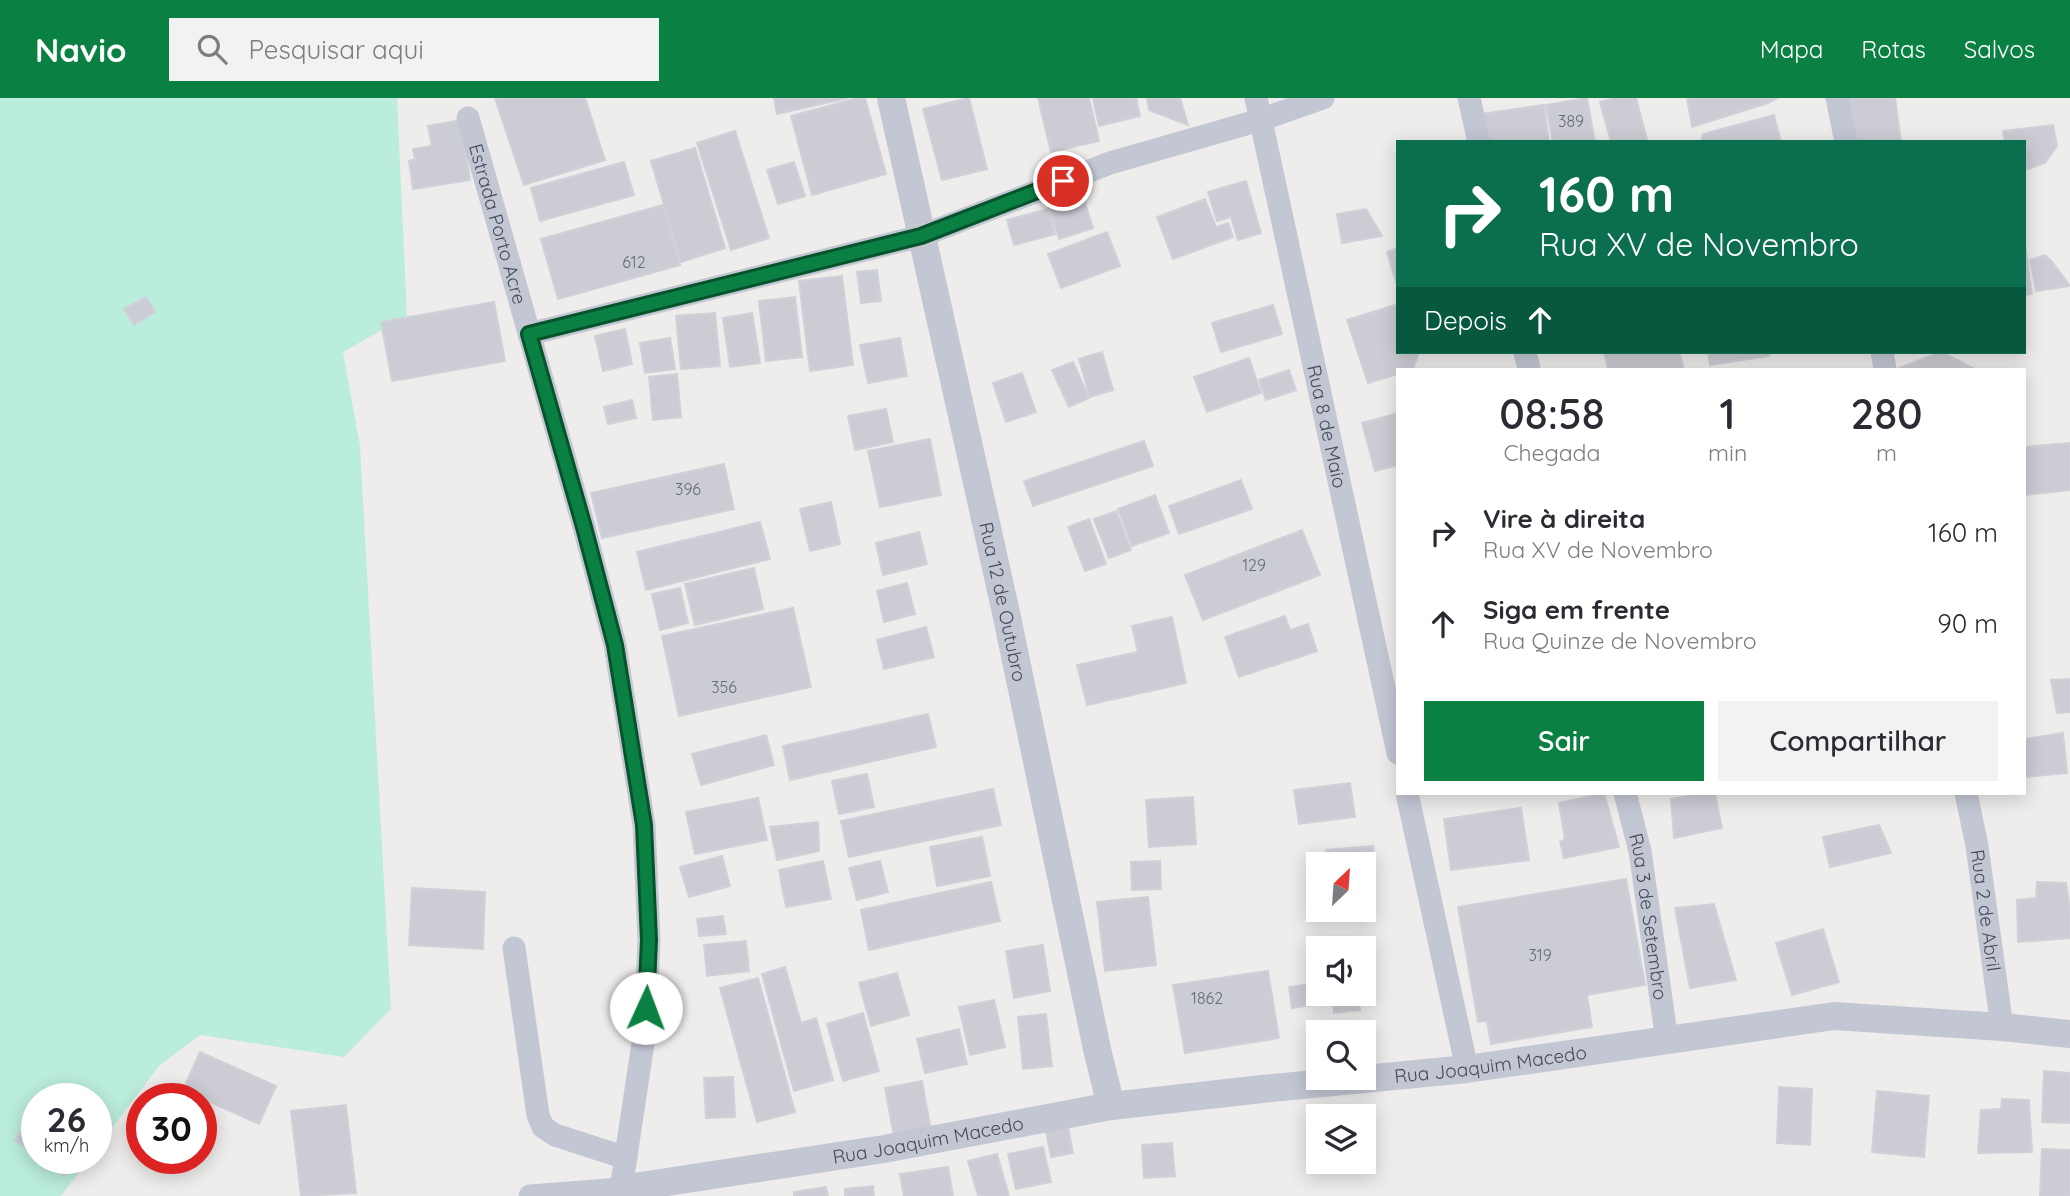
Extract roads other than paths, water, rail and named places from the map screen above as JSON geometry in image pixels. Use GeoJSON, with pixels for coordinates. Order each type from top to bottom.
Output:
{"type":"FeatureCollection","features":[{"type":"Feature","properties":{"kind":"street","name":"Rua 12 de Outubro"},"geometry":{"type":"LineString","coordinates":[[891,98],[1005,608],[1111,1107]]}},
{"type":"Feature","properties":{"kind":"street"},"geometry":{"type":"LineString","coordinates":[[529,334],[921,236],[1258,109],[1323,98]]}},
{"type":"Feature","properties":{"kind":"street"},"geometry":{"type":"LineString","coordinates":[[1469,98],[1479,140]]}},
{"type":"Feature","properties":{"kind":"street"},"geometry":{"type":"LineString","coordinates":[[1837,98],[1846,140]]}},
{"type":"Feature","properties":{"kind":"street","name":"Rua 8 de Maio"},"geometry":{"type":"LineString","coordinates":[[1258,109],[1396,744]]}},
{"type":"Feature","properties":{"kind":"street","name":"Estrada Porto Acre"},"geometry":{"type":"LineString","coordinates":[[468,118],[615,645],[644,825],[649,940],[645,1030],[620,1193]]}},
{"type":"Feature","properties":{"kind":"street"},"geometry":{"type":"LineString","coordinates":[[1407,795],[1467,1069]]}},
{"type":"Feature","properties":{"kind":"street","name":"Rua 3 de Setembro"},"geometry":{"type":"LineString","coordinates":[[1626,795],[1640,851],[1667,1041]]}},
{"type":"Feature","properties":{"kind":"street","name":"Rua 2 de Abril"},"geometry":{"type":"LineString","coordinates":[[1966,795],[1977,846],[2002,1027]]}},
{"type":"Feature","properties":{"kind":"street"},"geometry":{"type":"LineString","coordinates":[[514,948],[538,1115],[543,1126],[555,1135],[626,1158]]}},
{"type":"Feature","properties":{"kind":"street","name":"Rua Joaquim Macedo"},"geometry":{"type":"LineString","coordinates":[[620,1193],[884,1149],[1111,1107],[1467,1069],[1834,1016],[2070,1034]]}},
{"type":"Feature","properties":{"kind":"street"},"geometry":{"type":"LineString","coordinates":[[530,1196],[620,1193]]}}]}
